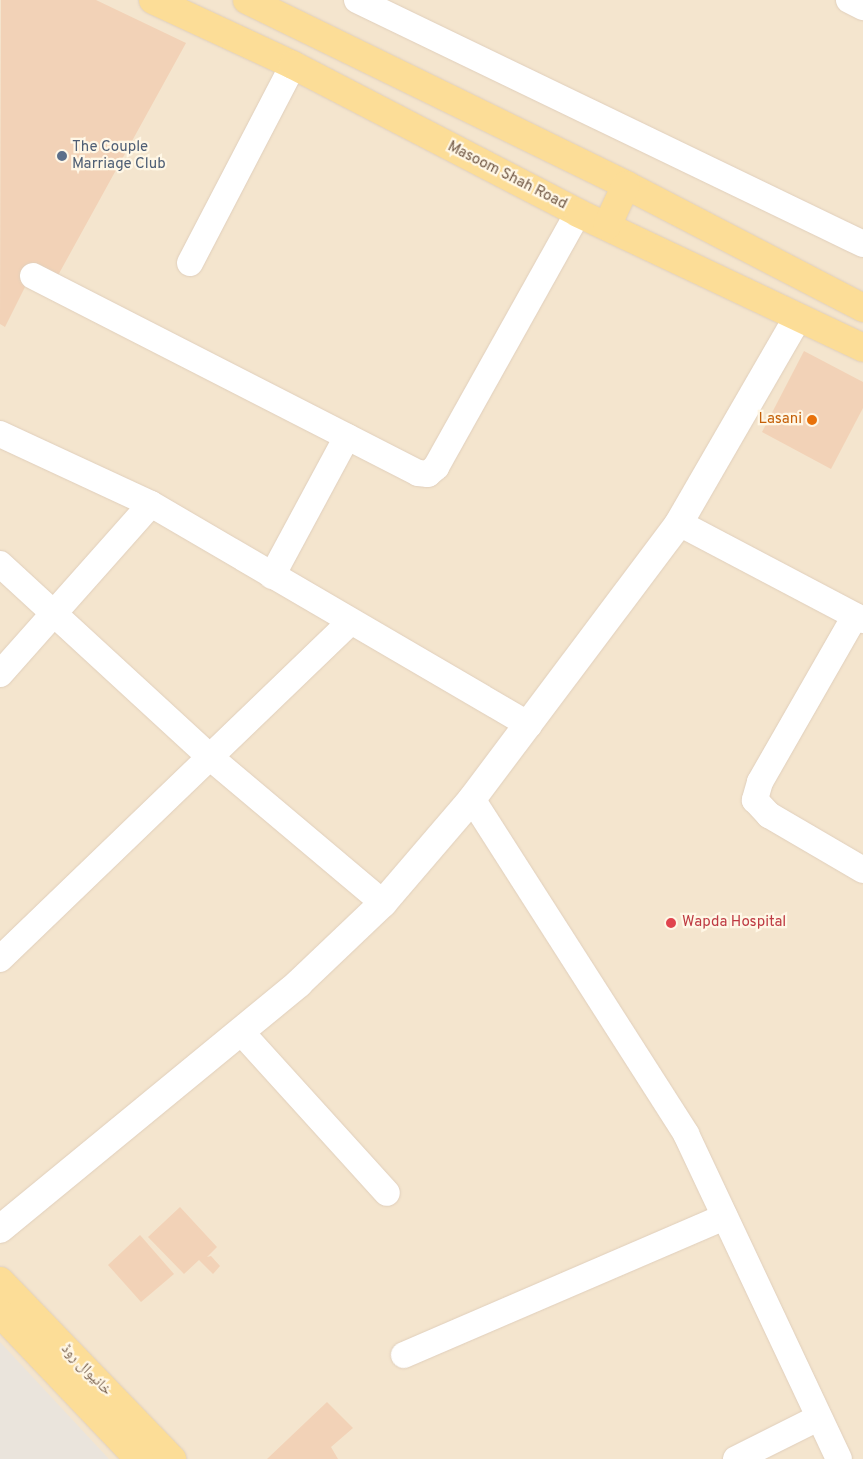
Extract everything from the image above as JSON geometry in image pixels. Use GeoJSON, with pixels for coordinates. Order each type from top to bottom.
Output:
{"type":"FeatureCollection","features":[{"type":"Feature","properties":{"kind":"main road","name":"Masoom Shah Road"},"geometry":{"type":"LineString","coordinates":[[153,0],[293,66],[578,213],[797,319],[863,348]]}},
{"type":"Feature","properties":{"kind":"main road"},"geometry":{"type":"LineString","coordinates":[[247,0],[626,185],[863,308]]}},
{"type":"Feature","properties":{"kind":"main road"},"geometry":{"type":"LineString","coordinates":[[607,226],[626,185]]}},
{"type":"Feature","properties":{"kind":"main road","name":"خانیوال روڈ"},"geometry":{"type":"LineString","coordinates":[[0,1281],[172,1459]]}},
{"type":"Feature","properties":{"kind":"main road","name":"خانیوال روڈ"},"geometry":{"type":"LineString","coordinates":[[0,1313],[139,1459]]}},
{"type":"Feature","properties":{"kind":"street"},"geometry":{"type":"LineString","coordinates":[[357,0],[863,244]]}},
{"type":"Feature","properties":{"kind":"street"},"geometry":{"type":"LineString","coordinates":[[849,0],[863,7]]}},
{"type":"Feature","properties":{"kind":"street"},"geometry":{"type":"LineString","coordinates":[[190,264],[293,66]]}},
{"type":"Feature","properties":{"kind":"street"},"geometry":{"type":"LineString","coordinates":[[33,276],[418,473],[428,474],[436,467],[578,213]]}},
{"type":"Feature","properties":{"kind":"street"},"geometry":{"type":"LineString","coordinates":[[0,1229],[241,1032],[383,903],[472,799],[679,523],[797,319]]}},
{"type":"Feature","properties":{"kind":"street"},"geometry":{"type":"LineString","coordinates":[[0,434],[151,504],[349,623],[529,725]]}},
{"type":"Feature","properties":{"kind":"street"},"geometry":{"type":"LineString","coordinates":[[272,576],[347,437]]}},
{"type":"Feature","properties":{"kind":"street"},"geometry":{"type":"LineString","coordinates":[[0,674],[151,504]]}},
{"type":"Feature","properties":{"kind":"street"},"geometry":{"type":"LineString","coordinates":[[679,523],[859,618],[760,782],[754,800],[769,815],[863,870]]}},
{"type":"Feature","properties":{"kind":"street"},"geometry":{"type":"LineString","coordinates":[[0,564],[53,615],[211,758],[383,903]]}},
{"type":"Feature","properties":{"kind":"street"},"geometry":{"type":"LineString","coordinates":[[0,959],[211,758],[349,623]]}},
{"type":"Feature","properties":{"kind":"street"},"geometry":{"type":"LineString","coordinates":[[472,799],[686,1134],[818,1418],[839,1459]]}},
{"type":"Feature","properties":{"kind":"street"},"geometry":{"type":"LineString","coordinates":[[241,1032],[387,1193]]}},
{"type":"Feature","properties":{"kind":"street"},"geometry":{"type":"LineString","coordinates":[[404,1355],[725,1218]]}},
{"type":"Feature","properties":{"kind":"street"},"geometry":{"type":"LineString","coordinates":[[736,1459],[818,1418]]}},
{"type":"Feature","properties":{"kind":"shaded area"},"geometry":{"type":"Polygon","coordinates":[[[0,0],[863,0],[863,1459],[0,1459],[0,0]]]}},
{"type":"Feature","properties":{"kind":"shaded area"},"geometry":{"type":"Polygon","coordinates":[[[0,1342],[109,1459],[0,1459],[0,1342]]]}},
{"type":"Feature","properties":{"kind":"building","name":"The Couple Marriage Club"},"geometry":{"type":"Polygon","coordinates":[[[1,0],[96,0],[186,43],[56,279],[34,269],[5,327],[0,324],[1,0]]]}},
{"type":"Feature","properties":{"kind":"building","name":"Lasani"},"geometry":{"type":"Polygon","coordinates":[[[804,351],[863,382],[863,408],[831,469],[762,432],[804,351]]]}},
{"type":"Feature","properties":{"kind":"building"},"geometry":{"type":"Polygon","coordinates":[[[180,1207],[217,1247],[207,1257],[211,1256],[220,1266],[213,1274],[199,1260],[184,1274],[148,1237],[180,1207]]]}},
{"type":"Feature","properties":{"kind":"building"},"geometry":{"type":"Polygon","coordinates":[[[140,1235],[174,1274],[141,1302],[108,1265],[140,1235]]]}},
{"type":"Feature","properties":{"kind":"building"},"geometry":{"type":"Polygon","coordinates":[[[327,1402],[353,1428],[331,1447],[338,1459],[267,1459],[327,1402]]]}},
{"type":"Feature","properties":{"kind":"place","name":"The Couple Marriage Club"},"geometry":{"type":"Point","coordinates":[62,156]}},
{"type":"Feature","properties":{"kind":"place","name":"Lasani"},"geometry":{"type":"Point","coordinates":[812,420]}},
{"type":"Feature","properties":{"kind":"place","name":"Wapda Hospital"},"geometry":{"type":"Point","coordinates":[671,923]}}]}
